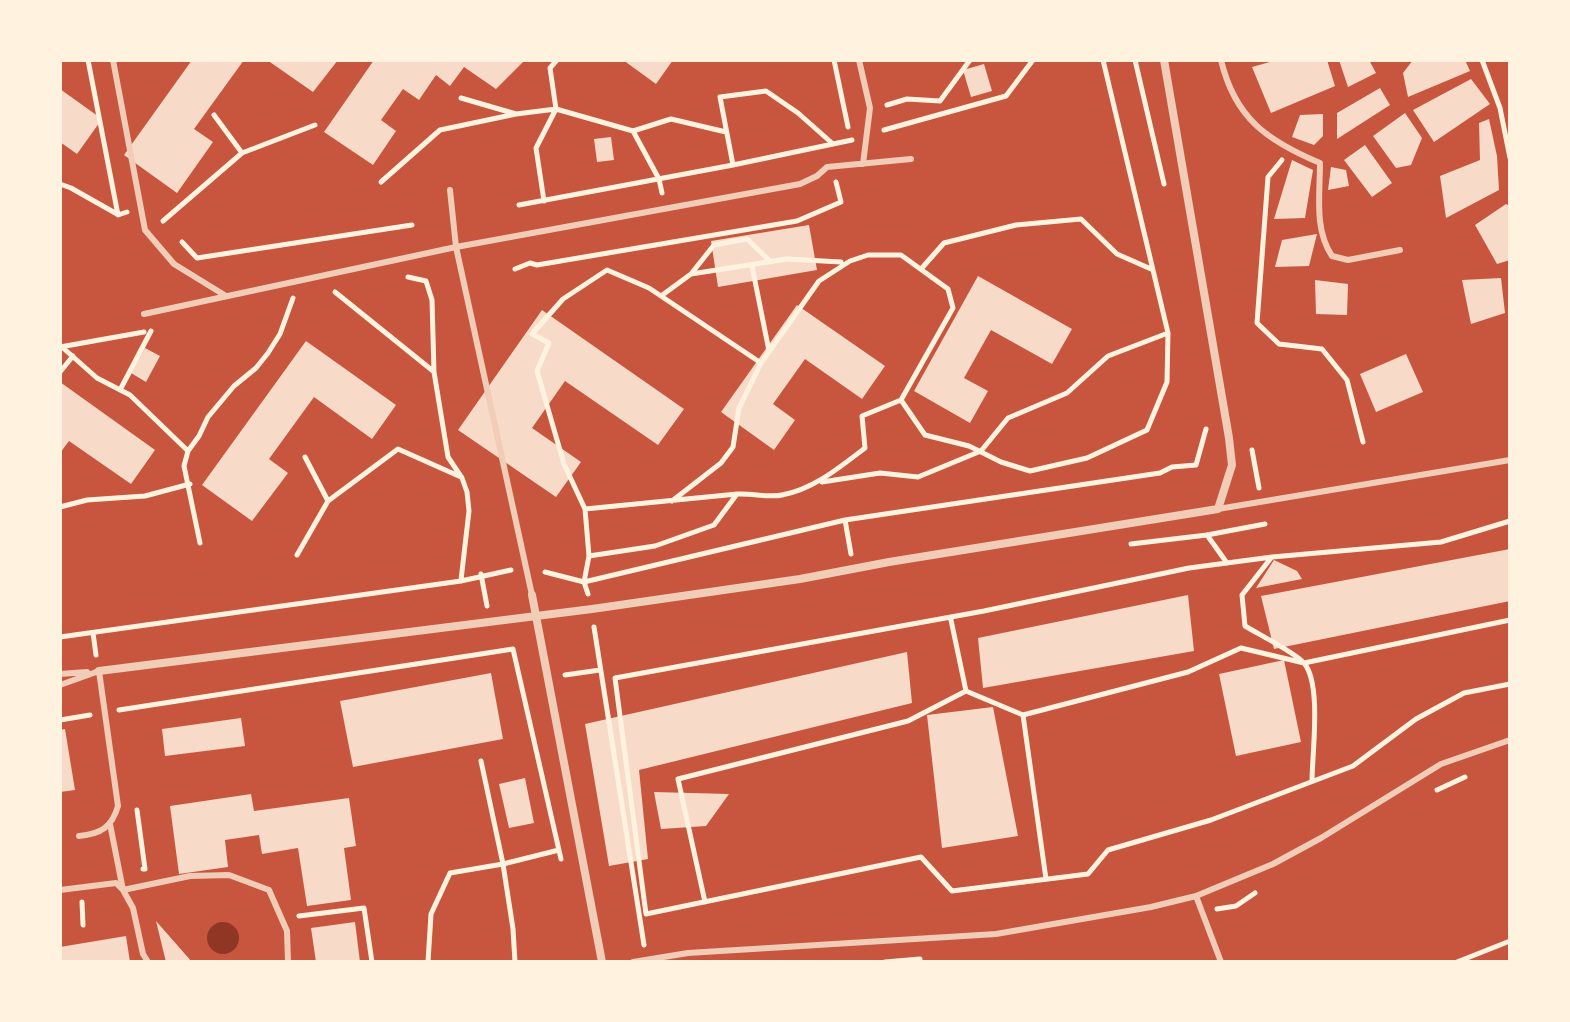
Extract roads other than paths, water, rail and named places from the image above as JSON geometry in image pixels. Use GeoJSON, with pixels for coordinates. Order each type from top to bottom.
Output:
{"type":"FeatureCollection","features":[{"type":"Feature","properties":{"kind":"street"},"geometry":{"type":"LineString","coordinates":[[99,671],[537,617],[800,579],[1218,509],[1232,465],[1229,438],[1164,60]]}},
{"type":"Feature","properties":{"kind":"street"},"geometry":{"type":"LineString","coordinates":[[532,595],[602,962]]}},
{"type":"Feature","properties":{"kind":"lane"},"geometry":{"type":"LineString","coordinates":[[113,60],[145,230],[174,264],[226,296]]}},
{"type":"Feature","properties":{"kind":"lane"},"geometry":{"type":"LineString","coordinates":[[859,60],[870,108],[863,164]]}},
{"type":"Feature","properties":{"kind":"lane"},"geometry":{"type":"LineString","coordinates":[[1221,60],[1224,73],[1246,115],[1276,144],[1320,163],[1320,230],[1332,256],[1348,260],[1400,250]]}},
{"type":"Feature","properties":{"kind":"lane"},"geometry":{"type":"LineString","coordinates":[[144,314],[456,247],[800,184],[827,167],[911,159]]}},
{"type":"Feature","properties":{"kind":"lane"},"geometry":{"type":"LineString","coordinates":[[450,190],[456,247],[532,595]]}},
{"type":"Feature","properties":{"kind":"lane"},"geometry":{"type":"LineString","coordinates":[[1218,509],[1510,460]]}},
{"type":"Feature","properties":{"kind":"lane"},"geometry":{"type":"LineString","coordinates":[[60,674],[99,671]]}},
{"type":"Feature","properties":{"kind":"lane"},"geometry":{"type":"LineString","coordinates":[[60,685],[99,671]]}},
{"type":"Feature","properties":{"kind":"lane"},"geometry":{"type":"LineString","coordinates":[[79,836],[94,835],[110,824],[118,806],[99,671]]}},
{"type":"Feature","properties":{"kind":"lane"},"geometry":{"type":"LineString","coordinates":[[633,962],[688,953],[996,934],[1151,907],[1196,896],[1261,870],[1309,845],[1441,764],[1510,740]]}},
{"type":"Feature","properties":{"kind":"lane"},"geometry":{"type":"LineString","coordinates":[[110,824],[123,890]]}},
{"type":"Feature","properties":{"kind":"lane"},"geometry":{"type":"LineString","coordinates":[[123,890],[190,876],[229,875],[269,890],[287,931],[288,962]]}},
{"type":"Feature","properties":{"kind":"lane"},"geometry":{"type":"LineString","coordinates":[[60,890],[116,883],[133,908],[143,954],[148,962]]}},
{"type":"Feature","properties":{"kind":"lane"},"geometry":{"type":"LineString","coordinates":[[1196,896],[1221,962]]}}]}
